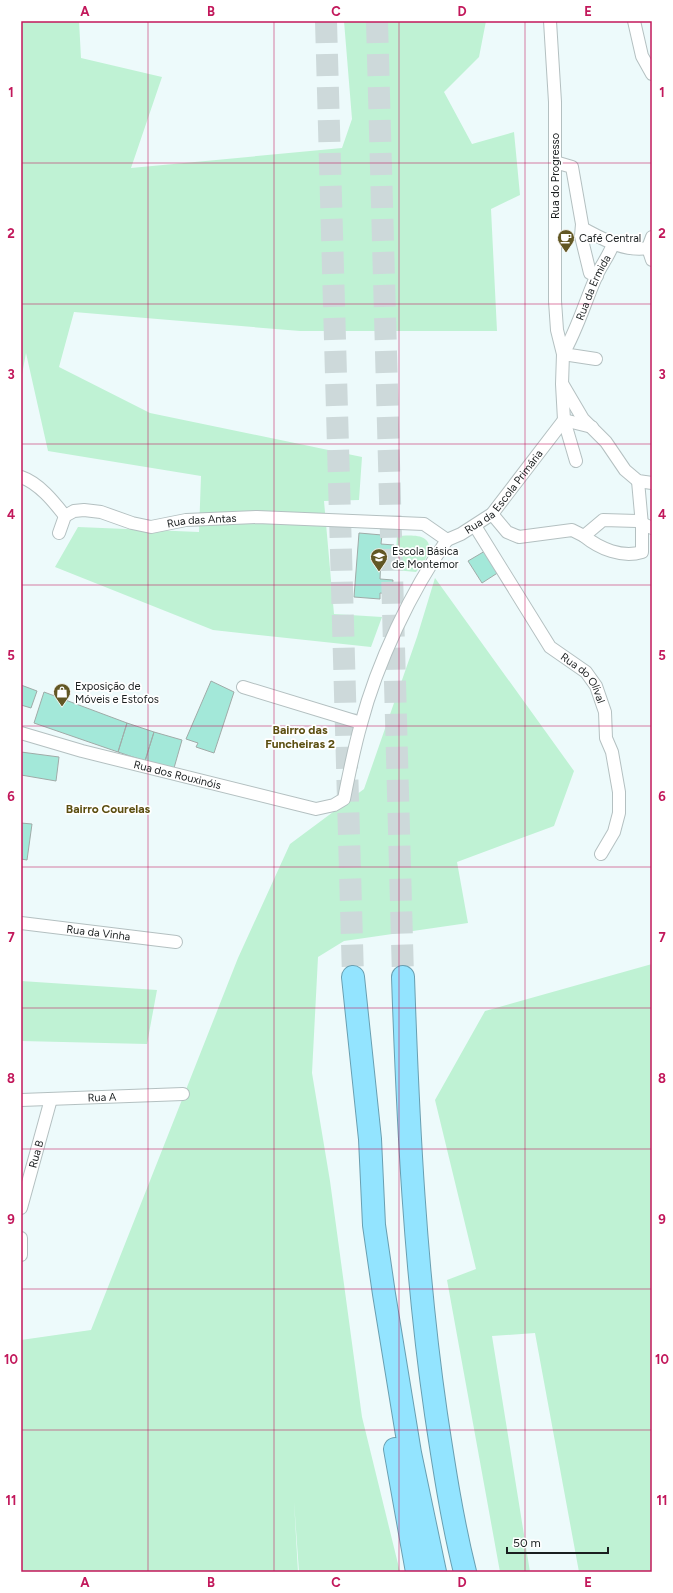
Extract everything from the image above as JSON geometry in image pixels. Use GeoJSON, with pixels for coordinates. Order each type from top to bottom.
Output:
{"type":"FeatureCollection","features":[{"type":"Feature","properties":{"kind":"highway"},"geometry":{"type":"LineString","coordinates":[[354,977],[370,1139],[374,1225],[410,1453],[436,1572]]}},
{"type":"Feature","properties":{"kind":"highway"},"geometry":{"type":"LineString","coordinates":[[403,977],[411,1168],[424,1323],[450,1503],[465,1572]]}},
{"type":"Feature","properties":{"kind":"highway"},"geometry":{"type":"LineString","coordinates":[[367,1116],[363,1174],[362,1242],[373,1322],[417,1572]]}},
{"type":"Feature","properties":{"kind":"street","name":"Rua do Progresso"},"geometry":{"type":"LineString","coordinates":[[550,21],[555,102],[555,301],[557,330],[563,354]]}},
{"type":"Feature","properties":{"kind":"street"},"geometry":{"type":"LineString","coordinates":[[634,21],[642,56],[652,74]]}},
{"type":"Feature","properties":{"kind":"street"},"geometry":{"type":"LineString","coordinates":[[555,162],[572,167],[582,228],[581,236],[590,273],[597,276]]}},
{"type":"Feature","properties":{"kind":"street"},"geometry":{"type":"LineString","coordinates":[[582,228],[613,244]]}},
{"type":"Feature","properties":{"kind":"street"},"geometry":{"type":"LineString","coordinates":[[650,242],[652,260]]}},
{"type":"Feature","properties":{"kind":"street","name":"Rua da Ermida"},"geometry":{"type":"LineString","coordinates":[[563,354],[571,340],[575,326],[585,308],[597,276],[610,254],[613,244],[636,250],[650,242]]}},
{"type":"Feature","properties":{"kind":"street"},"geometry":{"type":"LineString","coordinates":[[576,461],[564,420],[562,384],[563,354],[596,359]]}},
{"type":"Feature","properties":{"kind":"street"},"geometry":{"type":"LineString","coordinates":[[562,384],[583,419],[606,442],[625,470],[638,481],[652,483]]}},
{"type":"Feature","properties":{"kind":"street"},"geometry":{"type":"LineString","coordinates":[[564,420],[592,427]]}},
{"type":"Feature","properties":{"kind":"street","name":"Rua da Escola Primária"},"geometry":{"type":"LineString","coordinates":[[447,540],[475,526],[492,514],[564,420]]}},
{"type":"Feature","properties":{"kind":"street"},"geometry":{"type":"LineString","coordinates":[[21,477],[27,479],[54,501],[65,516],[59,533]]}},
{"type":"Feature","properties":{"kind":"street"},"geometry":{"type":"LineString","coordinates":[[492,514],[507,532],[519,537],[572,530],[584,536],[595,545],[628,555],[636,554],[642,552],[647,527],[638,481]]}},
{"type":"Feature","properties":{"kind":"street","name":"Rua das Antas"},"geometry":{"type":"LineString","coordinates":[[65,516],[74,511],[101,512],[132,523],[151,527],[186,520],[257,517],[360,520],[424,524],[447,540]]}},
{"type":"Feature","properties":{"kind":"street"},"geometry":{"type":"LineString","coordinates":[[584,536],[604,520],[637,521],[647,527]]}},
{"type":"Feature","properties":{"kind":"street","name":"Rua do Olival"},"geometry":{"type":"LineString","coordinates":[[475,526],[550,647],[586,672],[596,686],[606,712],[606,738],[612,752],[619,792],[619,813],[614,832],[601,854]]}},
{"type":"Feature","properties":{"kind":"street"},"geometry":{"type":"LineString","coordinates":[[243,687],[361,723],[390,641],[428,566],[447,540]]}},
{"type":"Feature","properties":{"kind":"street","name":"Rua dos Rouxinóis"},"geometry":{"type":"LineString","coordinates":[[21,733],[82,751],[316,809],[334,806],[344,799],[361,723]]}},
{"type":"Feature","properties":{"kind":"street","name":"Rua da Vinha"},"geometry":{"type":"LineString","coordinates":[[21,923],[176,942]]}},
{"type":"Feature","properties":{"kind":"street","name":"Rua A"},"geometry":{"type":"LineString","coordinates":[[21,1100],[183,1094]]}},
{"type":"Feature","properties":{"kind":"street","name":"Rua B"},"geometry":{"type":"LineString","coordinates":[[21,1208],[51,1099]]}},
{"type":"Feature","properties":{"kind":"street"},"geometry":{"type":"LineString","coordinates":[[21,1238],[21,1255]]}},
{"type":"Feature","properties":{"kind":"green space"},"geometry":{"type":"Polygon","coordinates":[[[21,21],[79,21],[81,58],[162,77],[131,168],[342,148],[352,119],[344,21],[486,21],[479,57],[444,92],[472,144],[514,132],[520,195],[491,209],[497,331],[300,331],[74,312],[59,367],[150,413],[362,457],[359,500],[324,501],[334,614],[382,617],[371,647],[213,630],[55,567],[78,527],[199,532],[201,476],[48,451],[26,353],[21,380],[21,21]]]}},
{"type":"Feature","properties":{"kind":"green space"},"geometry":{"type":"Polygon","coordinates":[[[397,536],[419,536],[428,542],[429,551],[427,556],[416,572],[395,570],[397,536]]]}},
{"type":"Feature","properties":{"kind":"green space"},"geometry":{"type":"Polygon","coordinates":[[[435,578],[574,771],[554,826],[457,862],[468,923],[344,941],[318,957],[312,1073],[330,1181],[362,1417],[400,1572],[299,1572],[294,1501],[298,1572],[21,1572],[21,1340],[91,1330],[238,958],[290,844],[364,789],[417,637],[435,578]]]}},
{"type":"Feature","properties":{"kind":"green space"},"geometry":{"type":"Polygon","coordinates":[[[652,964],[652,1572],[579,1572],[535,1333],[492,1336],[530,1572],[500,1572],[447,1280],[476,1269],[435,1100],[485,1011],[652,964]]]}},
{"type":"Feature","properties":{"kind":"green space"},"geometry":{"type":"Polygon","coordinates":[[[21,981],[157,990],[147,1044],[21,1041],[21,981]]]}},
{"type":"Feature","properties":{"kind":"building"},"geometry":{"type":"Polygon","coordinates":[[[359,533],[382,535],[381,544],[394,545],[393,558],[381,557],[380,579],[393,580],[392,594],[380,593],[380,599],[354,597],[359,533]]]}},
{"type":"Feature","properties":{"kind":"building"},"geometry":{"type":"Polygon","coordinates":[[[485,551],[499,572],[482,583],[468,561],[485,551]]]}},
{"type":"Feature","properties":{"kind":"building"},"geometry":{"type":"Polygon","coordinates":[[[211,681],[234,692],[214,753],[196,747],[198,743],[186,739],[211,681]]]}},
{"type":"Feature","properties":{"kind":"building"},"geometry":{"type":"Polygon","coordinates":[[[21,685],[37,691],[31,708],[21,705],[21,685]]]}},
{"type":"Feature","properties":{"kind":"building","name":"Exposição de Móveis e Estofos"},"geometry":{"type":"Polygon","coordinates":[[[44,692],[127,723],[118,752],[34,723],[44,692]]]}},
{"type":"Feature","properties":{"kind":"building"},"geometry":{"type":"Polygon","coordinates":[[[127,723],[154,732],[145,761],[118,752],[127,723]]]}},
{"type":"Feature","properties":{"kind":"building"},"geometry":{"type":"Polygon","coordinates":[[[154,732],[182,740],[174,768],[145,761],[154,732]]]}},
{"type":"Feature","properties":{"kind":"building"},"geometry":{"type":"Polygon","coordinates":[[[21,752],[59,757],[56,781],[21,775],[21,752]]]}},
{"type":"Feature","properties":{"kind":"building"},"geometry":{"type":"Polygon","coordinates":[[[21,823],[32,824],[27,860],[21,859],[21,823]]]}},
{"type":"Feature","properties":{"kind":"tunnel"},"geometry":{"type":"LineString","coordinates":[[326,21],[353,977]]}},
{"type":"Feature","properties":{"kind":"tunnel"},"geometry":{"type":"LineString","coordinates":[[377,21],[403,977]]}},
{"type":"Feature","properties":{"kind":"place","name":"Café Central"},"geometry":{"type":"Point","coordinates":[566,253]}},
{"type":"Feature","properties":{"kind":"place","name":"Escola Básica de Montemor"},"geometry":{"type":"Point","coordinates":[379,572]}},
{"type":"Feature","properties":{"kind":"place","name":"Exposição de Móveis e Estofos"},"geometry":{"type":"Point","coordinates":[62,707]}},
{"type":"Feature","properties":{"kind":"district","name":"Bairro das Funcheiras 2"},"geometry":{"type":"Point","coordinates":[300,737]}},
{"type":"Feature","properties":{"kind":"district","name":"Bairro Courelas"},"geometry":{"type":"Point","coordinates":[108,809]}}]}
